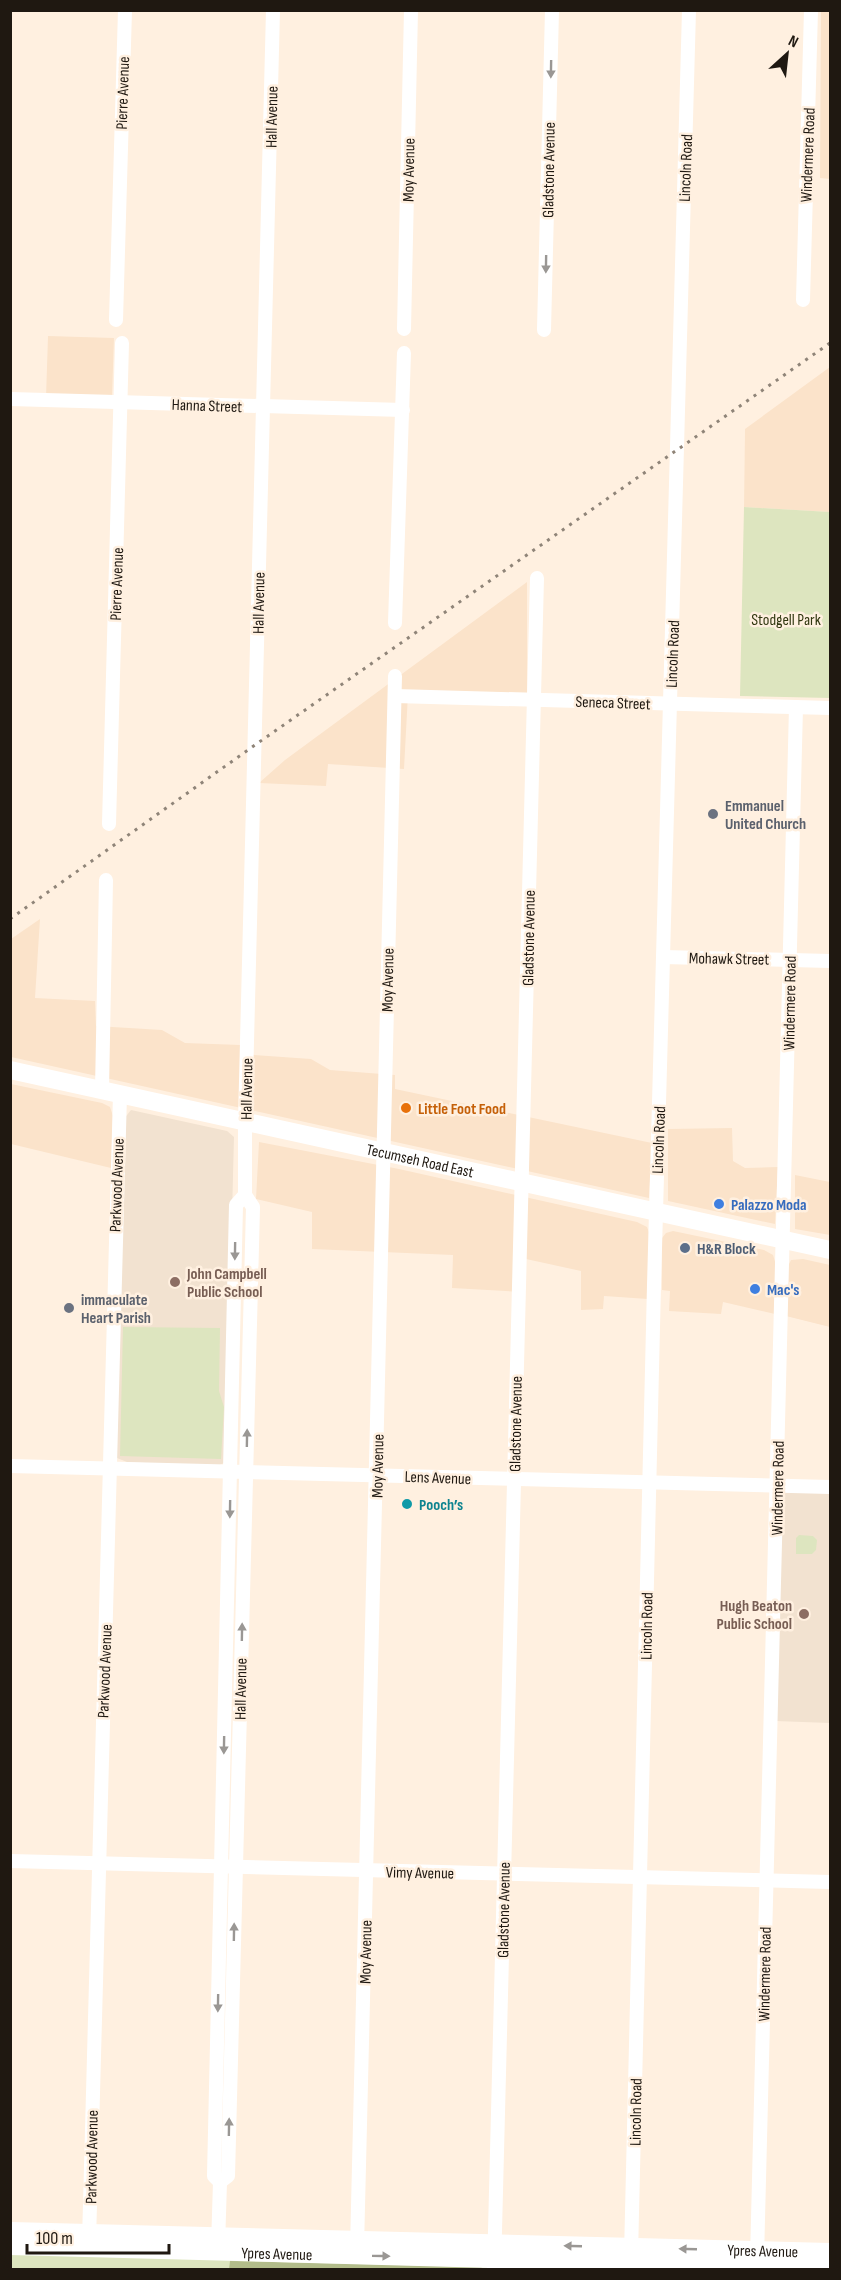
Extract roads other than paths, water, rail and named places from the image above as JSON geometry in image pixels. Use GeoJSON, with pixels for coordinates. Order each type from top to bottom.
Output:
{"type":"FeatureCollection","features":[{"type":"Feature","properties":{"kind":"main road","name":"Tecumseh Road East"},"geometry":{"type":"LineString","coordinates":[[10,1070],[831,1250]]}},
{"type":"Feature","properties":{"kind":"main road","name":"Ypres Avenue"},"geometry":{"type":"LineString","coordinates":[[10,2231],[89,2241]]}},
{"type":"Feature","properties":{"kind":"main road","name":"Ypres Avenue"},"geometry":{"type":"LineString","coordinates":[[10,2246],[89,2241],[218,2244],[357,2248],[494,2258],[756,2262],[831,2268]]}},
{"type":"Feature","properties":{"kind":"main road","name":"Ypres Avenue"},"geometry":{"type":"LineString","coordinates":[[756,2262],[831,2252]]}},
{"type":"Feature","properties":{"kind":"street","name":"Pierre Avenue"},"geometry":{"type":"LineString","coordinates":[[116,320],[125,10]]}},
{"type":"Feature","properties":{"kind":"street","name":"Hall Avenue"},"geometry":{"type":"LineString","coordinates":[[220,2182],[228,2176],[253,1207],[245,1195],[245,1121],[273,10]]}},
{"type":"Feature","properties":{"kind":"street","name":"Moy Avenue"},"geometry":{"type":"LineString","coordinates":[[404,329],[411,10]]}},
{"type":"Feature","properties":{"kind":"street","name":"Gladstone Avenue"},"geometry":{"type":"LineString","coordinates":[[544,330],[552,10]]}},
{"type":"Feature","properties":{"kind":"street","name":"Lincoln Road"},"geometry":{"type":"LineString","coordinates":[[631,2260],[656,1212],[689,10]]}},
{"type":"Feature","properties":{"kind":"street","name":"Windermere Road"},"geometry":{"type":"LineString","coordinates":[[803,300],[811,10]]}},
{"type":"Feature","properties":{"kind":"street","name":"Pierre Avenue"},"geometry":{"type":"LineString","coordinates":[[110,824],[122,343]]}},
{"type":"Feature","properties":{"kind":"street"},"geometry":{"type":"LineString","coordinates":[[395,623],[404,353]]}},
{"type":"Feature","properties":{"kind":"street","name":"Hanna Street"},"geometry":{"type":"LineString","coordinates":[[10,399],[403,410]]}},
{"type":"Feature","properties":{"kind":"street","name":"Gladstone Avenue"},"geometry":{"type":"LineString","coordinates":[[494,2258],[537,578]]}},
{"type":"Feature","properties":{"kind":"street","name":"Moy Avenue"},"geometry":{"type":"LineString","coordinates":[[357,2248],[395,676]]}},
{"type":"Feature","properties":{"kind":"street","name":"Seneca Street"},"geometry":{"type":"LineString","coordinates":[[394,696],[831,708]]}},
{"type":"Feature","properties":{"kind":"street","name":"Windermere Road"},"geometry":{"type":"LineString","coordinates":[[756,2262],[796,707]]}},
{"type":"Feature","properties":{"kind":"street"},"geometry":{"type":"LineString","coordinates":[[106,880],[111,1092]]}},
{"type":"Feature","properties":{"kind":"street","name":"Mohawk Street"},"geometry":{"type":"LineString","coordinates":[[663,957],[831,961]]}},
{"type":"Feature","properties":{"kind":"street","name":"Parkwood Avenue"},"geometry":{"type":"LineString","coordinates":[[89,2241],[109,1468],[111,1092]]}},
{"type":"Feature","properties":{"kind":"street","name":"Hall Avenue"},"geometry":{"type":"LineString","coordinates":[[218,2244],[220,2182],[214,2176],[230,1472],[237,1205],[245,1195]]}},
{"type":"Feature","properties":{"kind":"street","name":"Lens Avenue"},"geometry":{"type":"LineString","coordinates":[[10,1466],[831,1487]]}},
{"type":"Feature","properties":{"kind":"street","name":"Vimy Avenue"},"geometry":{"type":"LineString","coordinates":[[10,1861],[831,1882]]}},
{"type":"Feature","properties":{"kind":"railway"},"geometry":{"type":"LineString","coordinates":[[10,919],[830,343]]}},
{"type":"Feature","properties":{"kind":"place","name":"Emmanuel United Church"},"geometry":{"type":"Point","coordinates":[713,814]}},
{"type":"Feature","properties":{"kind":"place","name":"Little Foot Food"},"geometry":{"type":"Point","coordinates":[406,1108]}},
{"type":"Feature","properties":{"kind":"place","name":"Palazzo Moda"},"geometry":{"type":"Point","coordinates":[719,1204]}},
{"type":"Feature","properties":{"kind":"place","name":"H&R Block"},"geometry":{"type":"Point","coordinates":[685,1248]}},
{"type":"Feature","properties":{"kind":"place","name":"John Campbell Public School"},"geometry":{"type":"Point","coordinates":[175,1282]}},
{"type":"Feature","properties":{"kind":"place","name":"Mac's"},"geometry":{"type":"Point","coordinates":[755,1289]}},
{"type":"Feature","properties":{"kind":"place","name":"immaculate Heart Parish"},"geometry":{"type":"Point","coordinates":[69,1308]}},
{"type":"Feature","properties":{"kind":"place","name":"Pooch’s"},"geometry":{"type":"Point","coordinates":[407,1504]}},
{"type":"Feature","properties":{"kind":"place","name":"Hugh Beaton Public School"},"geometry":{"type":"Point","coordinates":[804,1614]}},
{"type":"Feature","properties":{"kind":"park label","name":"Stodgell Park"},"geometry":{"type":"Point","coordinates":[786,619]}}]}
